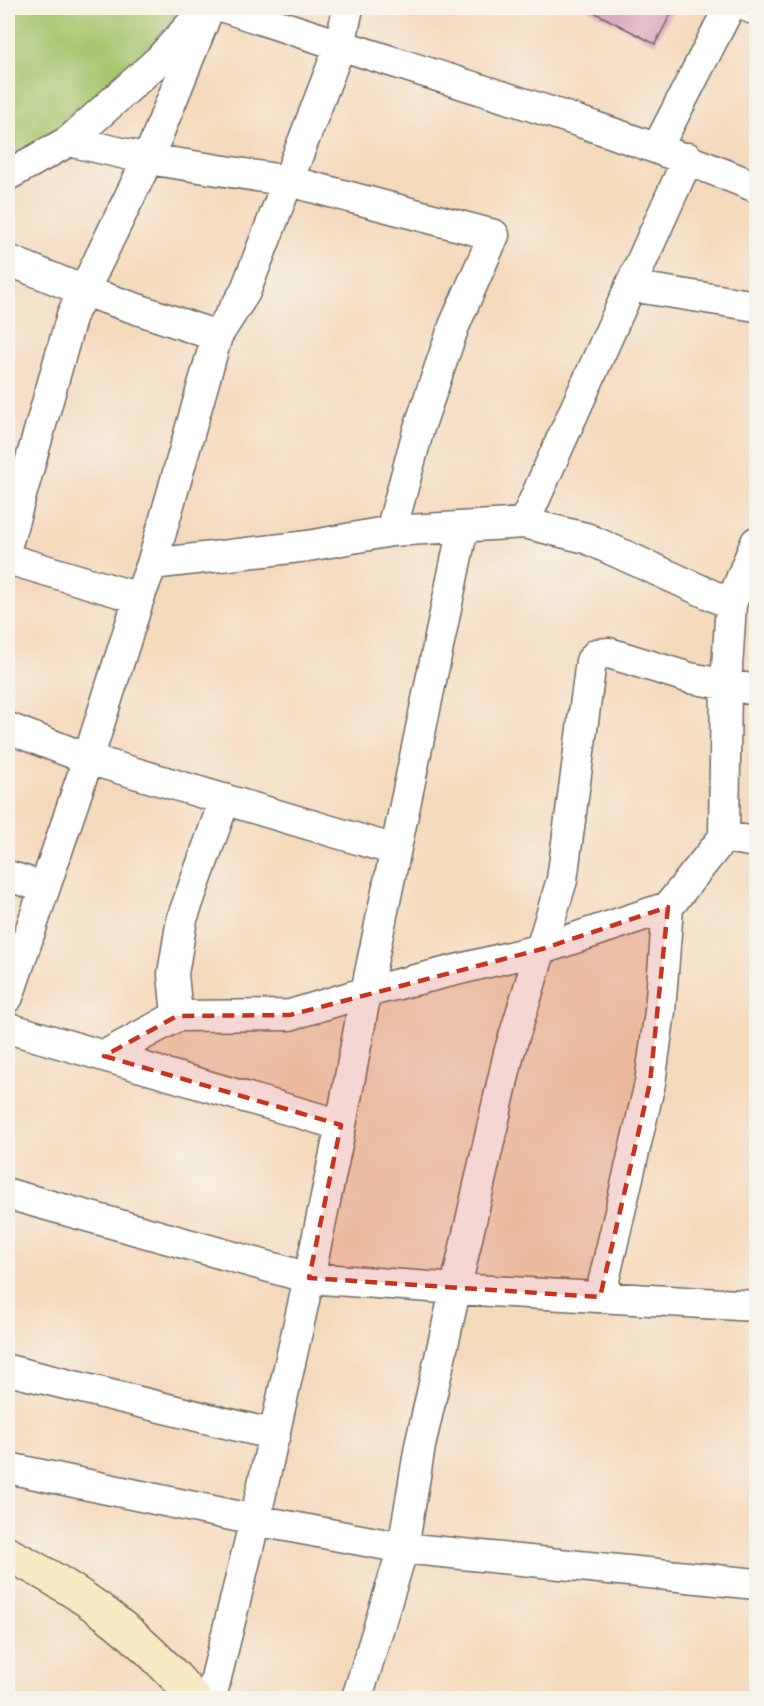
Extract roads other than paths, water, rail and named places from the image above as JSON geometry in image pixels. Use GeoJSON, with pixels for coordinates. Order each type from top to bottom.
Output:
{"type":"FeatureCollection","features":[{"type":"Feature","properties":{"kind":"street"},"geometry":{"type":"LineString","coordinates":[[8,175],[69,141],[158,61],[208,8]]}},
{"type":"Feature","properties":{"kind":"street"},"geometry":{"type":"LineString","coordinates":[[8,541],[72,315],[148,159],[208,8]]}},
{"type":"Feature","properties":{"kind":"street"},"geometry":{"type":"LineString","coordinates":[[226,8],[340,46],[564,115],[688,158],[756,187]]}},
{"type":"Feature","properties":{"kind":"street"},"geometry":{"type":"LineString","coordinates":[[8,997],[152,564],[218,336],[245,292],[289,181],[340,46],[348,8]]}},
{"type":"Feature","properties":{"kind":"street"},"geometry":{"type":"LineString","coordinates":[[657,148],[729,8]]}},
{"type":"Feature","properties":{"kind":"street"},"geometry":{"type":"LineString","coordinates":[[751,8],[756,10]]}},
{"type":"Feature","properties":{"kind":"street"},"geometry":{"type":"LineString","coordinates":[[69,141],[148,159],[289,181],[494,235],[454,326],[419,428],[391,531]]}},
{"type":"Feature","properties":{"kind":"street"},"geometry":{"type":"LineString","coordinates":[[524,523],[688,158]]}},
{"type":"Feature","properties":{"kind":"street"},"geometry":{"type":"LineString","coordinates":[[8,260],[84,291],[218,336]]}},
{"type":"Feature","properties":{"kind":"street"},"geometry":{"type":"LineString","coordinates":[[630,286],[756,306]]}},
{"type":"Feature","properties":{"kind":"street"},"geometry":{"type":"LineString","coordinates":[[152,564],[308,546],[391,531],[524,523],[586,538],[731,604]]}},
{"type":"Feature","properties":{"kind":"street"},"geometry":{"type":"LineString","coordinates":[[211,1698],[255,1520],[309,1278],[463,527]]}},
{"type":"Feature","properties":{"kind":"street"},"geometry":{"type":"LineString","coordinates":[[104,1056],[177,1016],[290,1015],[366,992],[542,949],[668,907],[724,837],[726,684],[731,604],[756,542]]}},
{"type":"Feature","properties":{"kind":"street"},"geometry":{"type":"LineString","coordinates":[[8,559],[139,598]]}},
{"type":"Feature","properties":{"kind":"street"},"geometry":{"type":"LineString","coordinates":[[357,1698],[403,1548],[420,1446],[509,1053],[562,880],[591,661],[597,654],[609,653],[690,678],[756,690]]}},
{"type":"Feature","properties":{"kind":"street"},"geometry":{"type":"LineString","coordinates":[[8,729],[88,759],[395,850]]}},
{"type":"Feature","properties":{"kind":"street"},"geometry":{"type":"LineString","coordinates":[[177,1016],[173,974],[182,919],[225,799]]}},
{"type":"Feature","properties":{"kind":"street"},"geometry":{"type":"LineString","coordinates":[[724,837],[756,842]]}},
{"type":"Feature","properties":{"kind":"street"},"geometry":{"type":"LineString","coordinates":[[8,876],[43,887]]}},
{"type":"Feature","properties":{"kind":"street"},"geometry":{"type":"LineString","coordinates":[[600,1297],[650,1083],[660,1011],[668,907]]}},
{"type":"Feature","properties":{"kind":"street"},"geometry":{"type":"LineString","coordinates":[[8,1028],[341,1125]]}},
{"type":"Feature","properties":{"kind":"street"},"geometry":{"type":"LineString","coordinates":[[8,1194],[309,1278],[756,1306]]}},
{"type":"Feature","properties":{"kind":"street"},"geometry":{"type":"LineString","coordinates":[[8,1370],[274,1436]]}},
{"type":"Feature","properties":{"kind":"street"},"geometry":{"type":"LineString","coordinates":[[8,1468],[255,1520],[403,1548],[756,1584]]}},
{"type":"Feature","properties":{"kind":"street"},"geometry":{"type":"LineString","coordinates":[[8,1554],[87,1599],[131,1632],[171,1671],[194,1698]]}}]}
